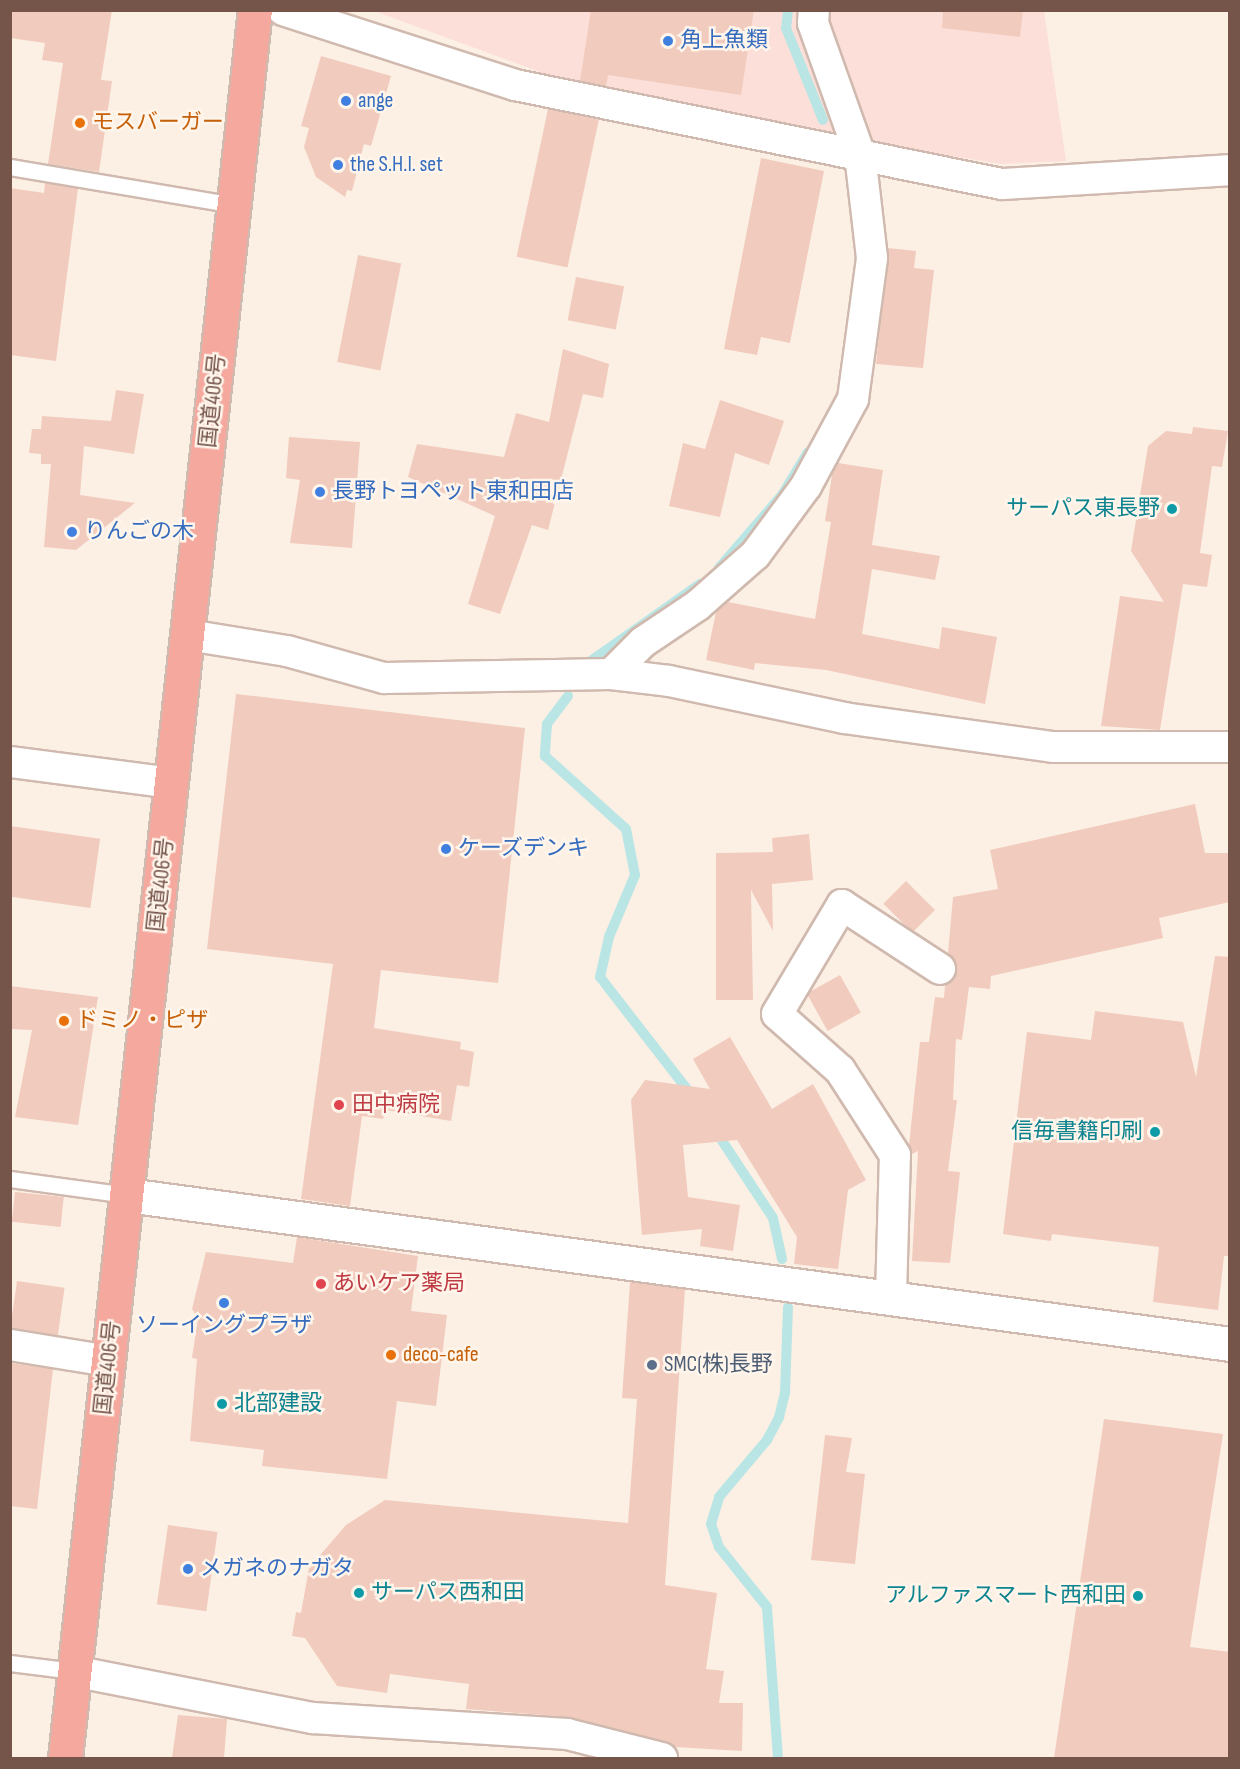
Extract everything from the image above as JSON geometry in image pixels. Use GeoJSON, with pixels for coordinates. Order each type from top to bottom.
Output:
{"type":"FeatureCollection","features":[{"type":"Feature","properties":{"kind":"highway","name":"国道406号"},"geometry":{"type":"LineString","coordinates":[[65,1758],[255,10]]}},
{"type":"Feature","properties":{"kind":"street"},"geometry":{"type":"LineString","coordinates":[[283,10],[515,85],[1002,184],[1230,170]]}},
{"type":"Feature","properties":{"kind":"street"},"geometry":{"type":"LineString","coordinates":[[611,674],[643,642],[698,605],[755,555],[806,486],[853,399],[872,258],[860,155],[813,23],[814,10]]}},
{"type":"Feature","properties":{"kind":"street"},"geometry":{"type":"LineString","coordinates":[[188,635],[286,651],[384,678],[611,674],[669,681],[844,718],[1053,747],[1230,747]]}},
{"type":"Feature","properties":{"kind":"street"},"geometry":{"type":"LineString","coordinates":[[10,762],[172,783]]}},
{"type":"Feature","properties":{"kind":"street"},"geometry":{"type":"LineString","coordinates":[[891,1296],[895,1155],[840,1070],[777,1014],[842,905],[940,969]]}},
{"type":"Feature","properties":{"kind":"street"},"geometry":{"type":"LineString","coordinates":[[127,1195],[891,1296],[1230,1344]]}},
{"type":"Feature","properties":{"kind":"street"},"geometry":{"type":"LineString","coordinates":[[10,1345],[109,1361]]}},
{"type":"Feature","properties":{"kind":"street"},"geometry":{"type":"LineString","coordinates":[[73,1671],[313,1718],[567,1734],[662,1758]]}},
{"type":"Feature","properties":{"kind":"lane"},"geometry":{"type":"LineString","coordinates":[[10,167],[234,205]]}},
{"type":"Feature","properties":{"kind":"lane"},"geometry":{"type":"LineString","coordinates":[[10,1179],[127,1195]]}},
{"type":"Feature","properties":{"kind":"lane"},"geometry":{"type":"LineString","coordinates":[[10,1663],[73,1671]]}},
{"type":"Feature","properties":{"kind":"shaded area"},"geometry":{"type":"Polygon","coordinates":[[[374,11],[1044,11],[1066,161],[1001,164],[865,142],[559,79],[374,11]]]}},
{"type":"Feature","properties":{"kind":"building"},"geometry":{"type":"Polygon","coordinates":[[[10,10],[112,10],[101,80],[112,81],[99,172],[48,164],[63,63],[42,60],[45,43],[10,38],[10,10]]]}},
{"type":"Feature","properties":{"kind":"building","name":"角上魚類"},"geometry":{"type":"Polygon","coordinates":[[[591,10],[754,10],[741,95],[608,75],[606,86],[580,81],[591,10]]]}},
{"type":"Feature","properties":{"kind":"building"},"geometry":{"type":"Polygon","coordinates":[[[943,10],[1023,10],[1020,37],[942,28],[943,10]]]}},
{"type":"Feature","properties":{"kind":"building","name":"ange"},"geometry":{"type":"Polygon","coordinates":[[[321,56],[391,76],[371,146],[364,144],[352,191],[347,190],[345,197],[316,177],[304,147],[309,128],[301,126],[321,56]]]}},
{"type":"Feature","properties":{"kind":"building"},"geometry":{"type":"Polygon","coordinates":[[[548,109],[599,120],[567,268],[517,257],[548,109]]]}},
{"type":"Feature","properties":{"kind":"building"},"geometry":{"type":"Polygon","coordinates":[[[761,158],[824,171],[790,343],[761,337],[757,355],[724,349],[761,158]]]}},
{"type":"Feature","properties":{"kind":"building"},"geometry":{"type":"Polygon","coordinates":[[[45,183],[78,188],[56,361],[10,355],[10,188],[44,193],[45,183]]]}},
{"type":"Feature","properties":{"kind":"building"},"geometry":{"type":"Polygon","coordinates":[[[888,248],[916,251],[914,268],[934,270],[923,368],[876,364],[888,248]]]}},
{"type":"Feature","properties":{"kind":"building"},"geometry":{"type":"Polygon","coordinates":[[[358,255],[401,263],[380,370],[337,362],[358,255]]]}},
{"type":"Feature","properties":{"kind":"building"},"geometry":{"type":"Polygon","coordinates":[[[576,277],[624,286],[616,330],[568,320],[576,277]]]}},
{"type":"Feature","properties":{"kind":"building"},"geometry":{"type":"Polygon","coordinates":[[[563,349],[609,364],[603,398],[583,394],[548,530],[532,525],[500,614],[468,604],[495,516],[408,477],[417,444],[504,457],[516,413],[549,422],[563,349]]]}},
{"type":"Feature","properties":{"kind":"building"},"geometry":{"type":"Polygon","coordinates":[[[116,390],[144,394],[134,454],[84,446],[80,495],[135,503],[76,550],[44,547],[51,464],[41,464],[41,454],[29,453],[32,429],[41,429],[42,416],[111,421],[116,390]]]}},
{"type":"Feature","properties":{"kind":"building"},"geometry":{"type":"Polygon","coordinates":[[[720,400],[784,421],[769,465],[735,453],[720,517],[669,506],[683,443],[705,449],[720,400]]]}},
{"type":"Feature","properties":{"kind":"building"},"geometry":{"type":"Polygon","coordinates":[[[1193,427],[1228,431],[1222,467],[1212,466],[1200,553],[1212,555],[1207,587],[1183,584],[1160,730],[1101,726],[1120,596],[1164,602],[1131,551],[1148,446],[1166,431],[1192,434],[1193,427]]]}},
{"type":"Feature","properties":{"kind":"building","name":"長野トヨペット東和田店"},"geometry":{"type":"Polygon","coordinates":[[[289,437],[360,442],[352,548],[290,543],[300,480],[286,478],[289,437]]]}},
{"type":"Feature","properties":{"kind":"building"},"geometry":{"type":"Polygon","coordinates":[[[838,463],[883,470],[872,545],[940,556],[935,580],[872,569],[862,634],[939,649],[942,627],[997,637],[985,704],[826,670],[755,663],[754,670],[706,660],[716,612],[728,602],[815,619],[831,522],[825,521],[832,475],[838,463]]]}},
{"type":"Feature","properties":{"kind":"building"},"geometry":{"type":"Polygon","coordinates":[[[236,694],[525,728],[498,983],[381,970],[374,1028],[461,1042],[460,1049],[474,1052],[469,1087],[457,1085],[451,1121],[385,1110],[383,1119],[362,1116],[350,1206],[301,1199],[333,964],[207,949],[236,694]]]}},
{"type":"Feature","properties":{"kind":"building"},"geometry":{"type":"Polygon","coordinates":[[[1195,804],[1205,853],[1230,853],[1230,902],[1159,918],[1163,938],[991,976],[990,989],[969,987],[962,1040],[956,1039],[953,1100],[957,1100],[948,1171],[960,1172],[950,1263],[912,1261],[918,1151],[912,1154],[909,1145],[920,1042],[929,1042],[935,997],[944,998],[945,985],[957,971],[948,953],[953,897],[998,889],[990,850],[1195,804]]]}},
{"type":"Feature","properties":{"kind":"building"},"geometry":{"type":"Polygon","coordinates":[[[10,826],[100,839],[90,908],[10,897],[10,826]]]}},
{"type":"Feature","properties":{"kind":"building"},"geometry":{"type":"Polygon","coordinates":[[[809,834],[813,880],[772,884],[773,931],[751,890],[753,1000],[716,1000],[716,853],[773,852],[772,838],[809,834]]]}},
{"type":"Feature","properties":{"kind":"building"},"geometry":{"type":"Polygon","coordinates":[[[906,881],[935,910],[912,933],[883,904],[906,881]]]}},
{"type":"Feature","properties":{"kind":"building","name":"信毎書籍印刷"},"geometry":{"type":"Polygon","coordinates":[[[1215,956],[1230,957],[1230,1256],[1224,1256],[1218,1310],[1153,1302],[1159,1247],[1052,1234],[1051,1241],[1003,1234],[1027,1032],[1091,1040],[1095,1011],[1183,1022],[1196,1077],[1215,956]]]}},
{"type":"Feature","properties":{"kind":"building"},"geometry":{"type":"Polygon","coordinates":[[[840,975],[861,1013],[828,1031],[807,993],[840,975]]]}},
{"type":"Feature","properties":{"kind":"building"},"geometry":{"type":"Polygon","coordinates":[[[10,986],[98,997],[78,1125],[15,1117],[32,1030],[10,1029],[10,986]]]}},
{"type":"Feature","properties":{"kind":"building"},"geometry":{"type":"Polygon","coordinates":[[[730,1037],[772,1109],[813,1084],[866,1180],[848,1190],[838,1269],[794,1264],[797,1237],[737,1140],[683,1145],[688,1197],[740,1205],[733,1251],[700,1246],[702,1229],[642,1235],[631,1100],[645,1080],[710,1089],[693,1059],[730,1037]]]}},
{"type":"Feature","properties":{"kind":"building"},"geometry":{"type":"Polygon","coordinates":[[[15,1192],[64,1197],[61,1227],[12,1222],[15,1192]]]}},
{"type":"Feature","properties":{"kind":"building"},"geometry":{"type":"Polygon","coordinates":[[[297,1237],[418,1256],[411,1311],[447,1315],[436,1406],[397,1401],[387,1479],[262,1466],[264,1450],[190,1441],[197,1359],[192,1358],[198,1318],[192,1309],[206,1252],[293,1263],[297,1237]]]}},
{"type":"Feature","properties":{"kind":"building"},"geometry":{"type":"Polygon","coordinates":[[[17,1281],[65,1288],[58,1335],[10,1329],[17,1281]]]}},
{"type":"Feature","properties":{"kind":"building"},"geometry":{"type":"Polygon","coordinates":[[[630,1282],[685,1289],[665,1585],[717,1593],[706,1669],[724,1671],[719,1703],[743,1703],[742,1751],[675,1747],[568,1717],[466,1709],[469,1684],[390,1674],[387,1693],[337,1686],[305,1638],[292,1636],[296,1612],[301,1613],[309,1568],[346,1525],[385,1500],[628,1523],[637,1399],[622,1398],[630,1282]]]}},
{"type":"Feature","properties":{"kind":"building"},"geometry":{"type":"Polygon","coordinates":[[[10,1363],[53,1369],[37,1509],[10,1506],[10,1363]]]}},
{"type":"Feature","properties":{"kind":"building","name":"アルファスマート西和田"},"geometry":{"type":"Polygon","coordinates":[[[1104,1419],[1223,1434],[1190,1647],[1230,1652],[1230,1758],[1054,1758],[1104,1419]]]}},
{"type":"Feature","properties":{"kind":"building"},"geometry":{"type":"Polygon","coordinates":[[[825,1435],[852,1438],[846,1472],[865,1474],[855,1564],[811,1560],[825,1435]]]}},
{"type":"Feature","properties":{"kind":"building","name":"メガネのナガタ"},"geometry":{"type":"Polygon","coordinates":[[[168,1525],[218,1532],[206,1611],[157,1604],[168,1525]]]}},
{"type":"Feature","properties":{"kind":"building"},"geometry":{"type":"Polygon","coordinates":[[[178,1715],[227,1719],[224,1758],[172,1758],[178,1715]]]}},
{"type":"Feature","properties":{"kind":"waterway"},"geometry":{"type":"LineString","coordinates":[[788,10],[786,28],[823,120]]}},
{"type":"Feature","properties":{"kind":"waterway"},"geometry":{"type":"LineString","coordinates":[[719,568],[782,495],[808,452]]}},
{"type":"Feature","properties":{"kind":"waterway"},"geometry":{"type":"LineString","coordinates":[[585,665],[700,584]]}},
{"type":"Feature","properties":{"kind":"waterway"},"geometry":{"type":"LineString","coordinates":[[568,696],[547,724],[545,756],[626,829],[635,875],[609,937],[600,977],[693,1097]]}},
{"type":"Feature","properties":{"kind":"waterway"},"geometry":{"type":"LineString","coordinates":[[715,1130],[773,1218],[782,1259]]}},
{"type":"Feature","properties":{"kind":"waterway"},"geometry":{"type":"LineString","coordinates":[[778,1758],[767,1607],[719,1547],[711,1524],[719,1497],[767,1440],[779,1417],[785,1393],[788,1307]]}},
{"type":"Feature","properties":{"kind":"place","name":"角上魚類"},"geometry":{"type":"Point","coordinates":[668,41]}},
{"type":"Feature","properties":{"kind":"place","name":"ange"},"geometry":{"type":"Point","coordinates":[346,101]}},
{"type":"Feature","properties":{"kind":"place","name":"モスバーガー"},"geometry":{"type":"Point","coordinates":[80,123]}},
{"type":"Feature","properties":{"kind":"place","name":"the S.H.I. set"},"geometry":{"type":"Point","coordinates":[338,165]}},
{"type":"Feature","properties":{"kind":"place","name":"長野トヨペット東和田店"},"geometry":{"type":"Point","coordinates":[320,492]}},
{"type":"Feature","properties":{"kind":"place","name":"サーパス東長野"},"geometry":{"type":"Point","coordinates":[1172,509]}},
{"type":"Feature","properties":{"kind":"place","name":"りんごの木"},"geometry":{"type":"Point","coordinates":[72,532]}},
{"type":"Feature","properties":{"kind":"place","name":"ケーズデンキ"},"geometry":{"type":"Point","coordinates":[446,849]}},
{"type":"Feature","properties":{"kind":"place","name":"ドミノ・ピザ"},"geometry":{"type":"Point","coordinates":[64,1021]}},
{"type":"Feature","properties":{"kind":"place","name":"田中病院"},"geometry":{"type":"Point","coordinates":[339,1105]}},
{"type":"Feature","properties":{"kind":"place","name":"信毎書籍印刷"},"geometry":{"type":"Point","coordinates":[1155,1132]}},
{"type":"Feature","properties":{"kind":"place","name":"あいケア薬局"},"geometry":{"type":"Point","coordinates":[321,1284]}},
{"type":"Feature","properties":{"kind":"place","name":"ソーイングプラザ"},"geometry":{"type":"Point","coordinates":[224,1303]}},
{"type":"Feature","properties":{"kind":"place","name":"deco-cafe"},"geometry":{"type":"Point","coordinates":[391,1355]}},
{"type":"Feature","properties":{"kind":"place","name":"SMC(株)長野"},"geometry":{"type":"Point","coordinates":[652,1365]}},
{"type":"Feature","properties":{"kind":"place","name":"北部建設"},"geometry":{"type":"Point","coordinates":[222,1404]}},
{"type":"Feature","properties":{"kind":"place","name":"メガネのナガタ"},"geometry":{"type":"Point","coordinates":[188,1569]}},
{"type":"Feature","properties":{"kind":"place","name":"サーパス西和田"},"geometry":{"type":"Point","coordinates":[359,1593]}},
{"type":"Feature","properties":{"kind":"place","name":"アルファスマート西和田"},"geometry":{"type":"Point","coordinates":[1138,1596]}}]}
